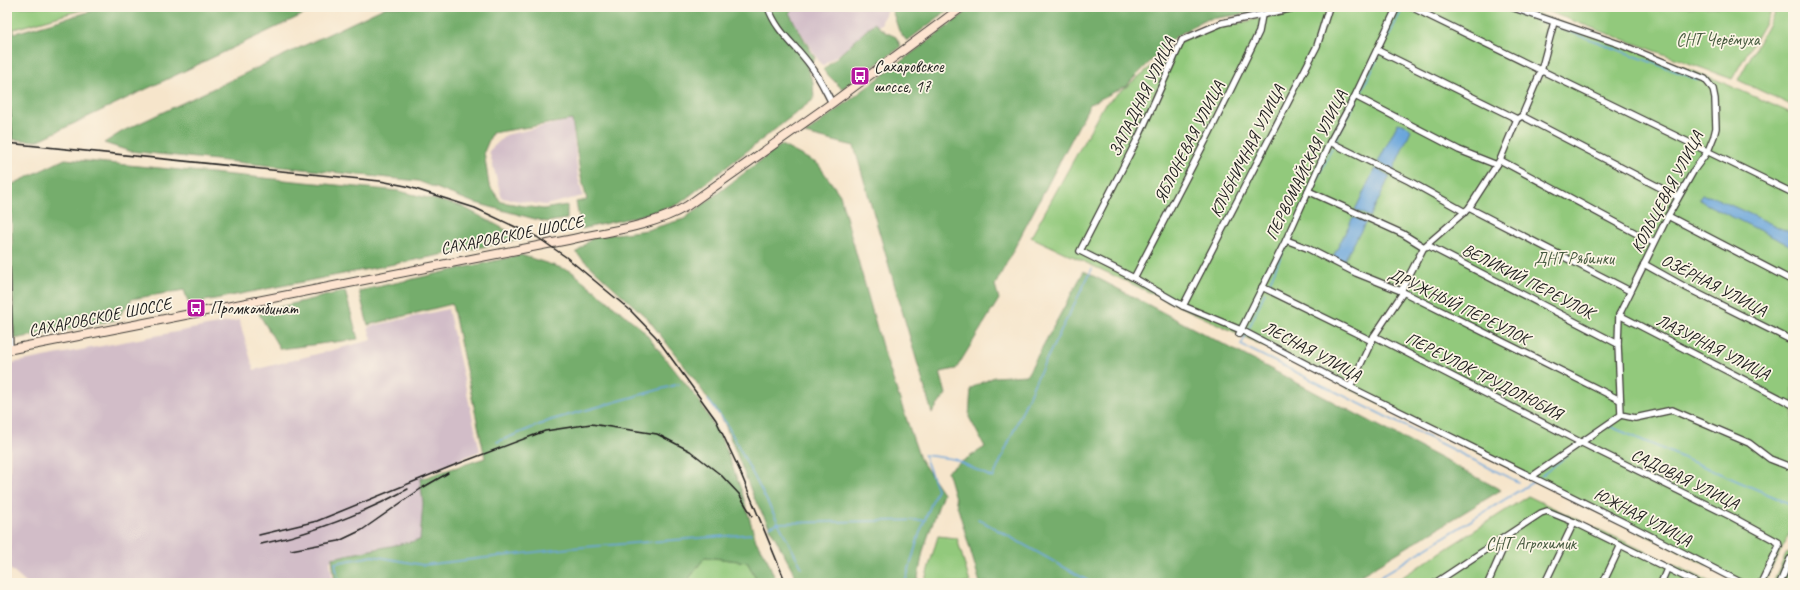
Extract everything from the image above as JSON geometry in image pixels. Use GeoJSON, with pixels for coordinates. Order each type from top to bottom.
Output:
{"type":"FeatureCollection","features":[{"type":"Feature","properties":{"kind":"main road","name":"САХАРОВСКОЕ ШОССЕ"},"geometry":{"type":"LineString","coordinates":[[8,350],[568,240],[647,222],[674,213],[687,206],[962,7]]}},
{"type":"Feature","properties":{"kind":"street"},"geometry":{"type":"LineString","coordinates":[[768,7],[776,26],[810,65],[832,102]]}},
{"type":"Feature","properties":{"kind":"street","name":"ЗАПАДНАЯ УЛИЦА"},"geometry":{"type":"LineString","coordinates":[[1080,251],[1140,134],[1182,40],[1222,23],[1299,7]]}},
{"type":"Feature","properties":{"kind":"street","name":"КЛУБНИЧНАЯ УЛИЦА"},"geometry":{"type":"LineString","coordinates":[[1183,306],[1317,46],[1329,7]]}},
{"type":"Feature","properties":{"kind":"street","name":"ПЕРВОМАЙСКАЯ УЛИЦА"},"geometry":{"type":"LineString","coordinates":[[1240,332],[1286,240],[1330,142],[1355,96],[1397,7]]}},
{"type":"Feature","properties":{"kind":"street"},"geometry":{"type":"LineString","coordinates":[[1411,7],[1793,193]]}},
{"type":"Feature","properties":{"kind":"street","name":"КОЛЬЦЕВАЯ УЛИЦА"},"geometry":{"type":"LineString","coordinates":[[1511,7],[1619,44],[1704,79],[1710,83],[1716,99],[1714,136],[1708,151],[1694,170],[1678,197],[1619,315],[1618,344],[1620,415]]}},
{"type":"Feature","properties":{"kind":"street","name":"ЯБЛОНЕВАЯ УЛИЦА"},"geometry":{"type":"LineString","coordinates":[[1134,278],[1209,134],[1259,32],[1262,15]]}},
{"type":"Feature","properties":{"kind":"street"},"geometry":{"type":"LineString","coordinates":[[1350,387],[1373,338],[1402,294],[1402,291],[1424,247],[1467,210],[1500,160],[1542,71],[1554,22]]}},
{"type":"Feature","properties":{"kind":"street"},"geometry":{"type":"LineString","coordinates":[[1377,50],[1519,117],[1678,197]]}},
{"type":"Feature","properties":{"kind":"street"},"geometry":{"type":"LineString","coordinates":[[1355,96],[1459,150],[1497,165]]}},
{"type":"Feature","properties":{"kind":"street"},"geometry":{"type":"LineString","coordinates":[[7,107],[7,156]]}},
{"type":"Feature","properties":{"kind":"street"},"geometry":{"type":"LineString","coordinates":[[1330,142],[1630,291]]}},
{"type":"Feature","properties":{"kind":"street"},"geometry":{"type":"LineString","coordinates":[[1500,160],[1654,243]]}},
{"type":"Feature","properties":{"kind":"street","name":"ВЕЛИКИЙ ПЕРЕУЛОК"},"geometry":{"type":"LineString","coordinates":[[1308,191],[1403,234],[1424,247],[1429,246],[1618,344]]}},
{"type":"Feature","properties":{"kind":"street"},"geometry":{"type":"LineString","coordinates":[[1668,216],[1793,281]]}},
{"type":"Feature","properties":{"kind":"street","name":"ДРУЖНЫЙ ПЕРЕУЛОК"},"geometry":{"type":"LineString","coordinates":[[1286,240],[1307,248],[1356,273],[1402,291],[1620,400]]}},
{"type":"Feature","properties":{"kind":"street","name":"ЛЕСНАЯ УЛИЦА"},"geometry":{"type":"LineString","coordinates":[[1080,251],[1134,278],[1183,306],[1240,332],[1531,477]]}},
{"type":"Feature","properties":{"kind":"street","name":"ОЗЁРНАЯ УЛИЦА"},"geometry":{"type":"LineString","coordinates":[[1644,264],[1687,288],[1793,341]]}},
{"type":"Feature","properties":{"kind":"street"},"geometry":{"type":"LineString","coordinates":[[7,269],[8,350]]}},
{"type":"Feature","properties":{"kind":"street","name":"ПЕРЕУЛОК ТРУДОЛЮБИЯ"},"geometry":{"type":"LineString","coordinates":[[1262,287],[1373,338],[1580,442]]}},
{"type":"Feature","properties":{"kind":"street","name":"ЛАЗУРНАЯ УЛИЦА"},"geometry":{"type":"LineString","coordinates":[[1619,315],[1793,405]]}},
{"type":"Feature","properties":{"kind":"street"},"geometry":{"type":"LineString","coordinates":[[1531,477],[1620,415],[1635,418],[1672,410],[1749,443],[1770,459],[1793,468]]}},
{"type":"Feature","properties":{"kind":"street","name":"САДОВАЯ УЛИЦА"},"geometry":{"type":"LineString","coordinates":[[1580,442],[1732,517],[1778,542],[1779,546],[1761,583]]}},
{"type":"Feature","properties":{"kind":"street","name":"ЮЖНАЯ УЛИЦА"},"geometry":{"type":"LineString","coordinates":[[1531,477],[1742,583]]}},
{"type":"Feature","properties":{"kind":"street"},"geometry":{"type":"LineString","coordinates":[[1435,583],[1541,513],[1547,511],[1574,522],[1697,583]]}},
{"type":"Feature","properties":{"kind":"street"},"geometry":{"type":"LineString","coordinates":[[1545,583],[1574,522]]}},
{"type":"Feature","properties":{"kind":"street"},"geometry":{"type":"LineString","coordinates":[[1488,583],[1509,535]]}},
{"type":"Feature","properties":{"kind":"street"},"geometry":{"type":"LineString","coordinates":[[1603,583],[1621,545]]}},
{"type":"Feature","properties":{"kind":"street"},"geometry":{"type":"LineString","coordinates":[[1780,583],[1790,559]]}},
{"type":"Feature","properties":{"kind":"street"},"geometry":{"type":"LineString","coordinates":[[1661,583],[1668,569]]}},
{"type":"Feature","properties":{"kind":"shaded area"},"geometry":{"type":"Polygon","coordinates":[[[787,7],[888,7],[881,24],[822,66],[787,10],[787,7]]]}},
{"type":"Feature","properties":{"kind":"shaded area"},"geometry":{"type":"Polygon","coordinates":[[[572,120],[578,177],[583,196],[545,205],[502,198],[489,151],[506,135],[572,120]]]}},
{"type":"Feature","properties":{"kind":"shaded area"},"geometry":{"type":"Polygon","coordinates":[[[448,309],[480,451],[424,475],[421,541],[330,561],[333,583],[26,583],[10,569],[10,443],[7,364],[239,320],[254,370],[372,340],[368,327],[448,309]]]}},
{"type":"Feature","properties":{"kind":"green space"},"geometry":{"type":"Polygon","coordinates":[[[7,7],[92,7],[7,31],[7,7]]]}},
{"type":"Feature","properties":{"kind":"green space"},"geometry":{"type":"Polygon","coordinates":[[[106,7],[319,7],[37,141],[7,139],[7,17],[15,33],[106,7]]]}},
{"type":"Feature","properties":{"kind":"green space"},"geometry":{"type":"Polygon","coordinates":[[[386,7],[795,7],[789,13],[815,58],[807,68],[813,82],[814,99],[679,204],[635,217],[581,229],[576,202],[587,200],[580,172],[572,120],[492,133],[484,152],[489,185],[501,202],[543,209],[567,205],[567,219],[546,222],[472,202],[418,181],[129,151],[104,143],[123,131],[386,7]]]}},
{"type":"Feature","properties":{"kind":"green space"},"geometry":{"type":"Polygon","coordinates":[[[891,7],[952,7],[907,41],[899,31],[891,7]]]}},
{"type":"Feature","properties":{"kind":"green space"},"geometry":{"type":"Polygon","coordinates":[[[973,7],[1294,7],[1203,20],[1174,38],[1126,86],[1090,104],[995,285],[999,299],[956,369],[940,372],[946,394],[932,413],[854,146],[805,134],[973,7]]]}},
{"type":"Feature","properties":{"kind":"green space","name":"ДНТ Рябинки"},"geometry":{"type":"Polygon","coordinates":[[[1309,7],[1520,7],[1717,80],[1793,114],[1793,527],[1764,583],[1743,583],[1239,334],[1031,237],[1104,105],[1191,34],[1309,7]]]}},
{"type":"Feature","properties":{"kind":"green space","name":"СНТ Черёмуха"},"geometry":{"type":"Polygon","coordinates":[[[1535,7],[1774,7],[1732,79],[1535,7]]]}},
{"type":"Feature","properties":{"kind":"green space"},"geometry":{"type":"Polygon","coordinates":[[[1778,7],[1793,7],[1793,106],[1738,80],[1778,7]]]}},
{"type":"Feature","properties":{"kind":"green space"},"geometry":{"type":"Polygon","coordinates":[[[874,23],[885,32],[896,37],[901,47],[843,88],[840,87],[823,70],[874,23]]]}},
{"type":"Feature","properties":{"kind":"green space"},"geometry":{"type":"Polygon","coordinates":[[[781,145],[818,164],[840,195],[883,350],[920,459],[943,493],[923,551],[917,583],[796,583],[793,571],[754,498],[724,422],[692,376],[648,319],[576,253],[593,237],[647,230],[684,219],[781,145]]]}},
{"type":"Feature","properties":{"kind":"green space"},"geometry":{"type":"Polygon","coordinates":[[[65,159],[399,191],[461,206],[523,239],[189,304],[184,290],[132,299],[116,320],[14,339],[11,185],[65,159]]]}},
{"type":"Feature","properties":{"kind":"green space"},"geometry":{"type":"Polygon","coordinates":[[[521,255],[571,271],[642,329],[700,402],[723,442],[741,489],[756,541],[767,559],[777,583],[759,583],[747,562],[705,557],[688,580],[683,583],[335,583],[332,558],[420,540],[423,503],[420,479],[485,458],[452,304],[368,325],[359,291],[521,255]]]}},
{"type":"Feature","properties":{"kind":"green space"},"geometry":{"type":"Polygon","coordinates":[[[1084,271],[1501,490],[1348,583],[980,583],[947,471],[985,447],[969,417],[971,388],[994,377],[1027,375],[1084,271]]]}},
{"type":"Feature","properties":{"kind":"green space"},"geometry":{"type":"Polygon","coordinates":[[[345,291],[358,339],[280,349],[259,314],[271,309],[345,291]]]}},
{"type":"Feature","properties":{"kind":"green space","name":"СНТ Агрохимик"},"geometry":{"type":"Polygon","coordinates":[[[1528,496],[1712,583],[1393,583],[1528,496]]]}},
{"type":"Feature","properties":{"kind":"green space"},"geometry":{"type":"Polygon","coordinates":[[[938,536],[957,538],[970,583],[924,583],[938,536]]]}},
{"type":"Feature","properties":{"kind":"green space"},"geometry":{"type":"Polygon","coordinates":[[[1787,552],[1793,555],[1793,583],[1773,583],[1787,552]]]}},
{"type":"Feature","properties":{"kind":"green space"},"geometry":{"type":"Polygon","coordinates":[[[705,557],[747,562],[759,583],[683,583],[688,580],[705,557]]]}},
{"type":"Feature","properties":{"kind":"water"},"geometry":{"type":"Polygon","coordinates":[[[1398,123],[1406,125],[1411,130],[1393,170],[1378,162],[1398,123]]]}},
{"type":"Feature","properties":{"kind":"water"},"geometry":{"type":"Polygon","coordinates":[[[1375,168],[1390,176],[1370,217],[1355,210],[1375,168]]]}},
{"type":"Feature","properties":{"kind":"water"},"geometry":{"type":"Polygon","coordinates":[[[1702,195],[1713,197],[1793,234],[1793,247],[1704,203],[1699,199],[1702,195]]]}},
{"type":"Feature","properties":{"kind":"water"},"geometry":{"type":"Polygon","coordinates":[[[1353,217],[1366,222],[1342,264],[1333,257],[1353,217]]]}},
{"type":"Feature","properties":{"kind":"waterway"},"geometry":{"type":"LineString","coordinates":[[1499,7],[1548,24]]}},
{"type":"Feature","properties":{"kind":"waterway"},"geometry":{"type":"LineString","coordinates":[[1383,47],[1403,8]]}},
{"type":"Feature","properties":{"kind":"waterway"},"geometry":{"type":"LineString","coordinates":[[1557,27],[1699,80]]}},
{"type":"Feature","properties":{"kind":"waterway"},"geometry":{"type":"LineString","coordinates":[[1360,95],[1379,55]]}},
{"type":"Feature","properties":{"kind":"waterway"},"geometry":{"type":"LineString","coordinates":[[1335,141],[1356,101]]}},
{"type":"Feature","properties":{"kind":"waterway"},"geometry":{"type":"LineString","coordinates":[[1312,190],[1332,148]]}},
{"type":"Feature","properties":{"kind":"waterway"},"geometry":{"type":"LineString","coordinates":[[1306,203],[1309,195]]}},
{"type":"Feature","properties":{"kind":"waterway"},"geometry":{"type":"LineString","coordinates":[[1268,286],[1284,249]]}},
{"type":"Feature","properties":{"kind":"waterway"},"geometry":{"type":"LineString","coordinates":[[905,583],[919,535],[937,489],[924,455],[954,459],[993,478],[1035,382],[1092,269]]}},
{"type":"Feature","properties":{"kind":"waterway"},"geometry":{"type":"LineString","coordinates":[[1249,328],[1265,292]]}},
{"type":"Feature","properties":{"kind":"waterway"},"geometry":{"type":"LineString","coordinates":[[1246,335],[1241,345],[1518,482]]}},
{"type":"Feature","properties":{"kind":"waterway"},"geometry":{"type":"LineString","coordinates":[[497,442],[551,420],[679,384]]}},
{"type":"Feature","properties":{"kind":"waterway"},"geometry":{"type":"LineString","coordinates":[[708,400],[726,423],[802,568]]}},
{"type":"Feature","properties":{"kind":"waterway"},"geometry":{"type":"LineString","coordinates":[[1609,426],[1793,505]]}},
{"type":"Feature","properties":{"kind":"waterway"},"geometry":{"type":"LineString","coordinates":[[1541,476],[1568,455]]}},
{"type":"Feature","properties":{"kind":"waterway"},"geometry":{"type":"LineString","coordinates":[[1370,583],[1533,482]]}},
{"type":"Feature","properties":{"kind":"waterway"},"geometry":{"type":"LineString","coordinates":[[978,519],[1092,583]]}},
{"type":"Feature","properties":{"kind":"waterway"},"geometry":{"type":"LineString","coordinates":[[769,527],[778,523],[925,520]]}},
{"type":"Feature","properties":{"kind":"waterway"},"geometry":{"type":"LineString","coordinates":[[339,583],[335,563],[373,556],[423,565],[571,548],[751,534]]}},
{"type":"Feature","properties":{"kind":"railway"},"geometry":{"type":"LineString","coordinates":[[7,143],[380,181],[406,186],[475,208],[537,237],[566,257],[630,310],[656,337],[716,420],[739,469],[786,583]]}},
{"type":"Feature","properties":{"kind":"railway"},"geometry":{"type":"LineString","coordinates":[[259,535],[317,521],[452,466],[545,431],[591,424],[657,434],[690,451],[721,475],[739,494],[752,516]]}},
{"type":"Feature","properties":{"kind":"railway"},"geometry":{"type":"LineString","coordinates":[[291,550],[339,541],[362,530],[422,488],[448,473]]}},
{"type":"Feature","properties":{"kind":"railway"},"geometry":{"type":"LineString","coordinates":[[261,544],[280,540],[337,522],[373,507],[408,489]]}},
{"type":"Feature","properties":{"kind":"place","name":"Сахаровское шоссе, 17"},"geometry":{"type":"Point","coordinates":[860,76]}},
{"type":"Feature","properties":{"kind":"place","name":"Промкомбинат"},"geometry":{"type":"Point","coordinates":[196,308]}}]}
